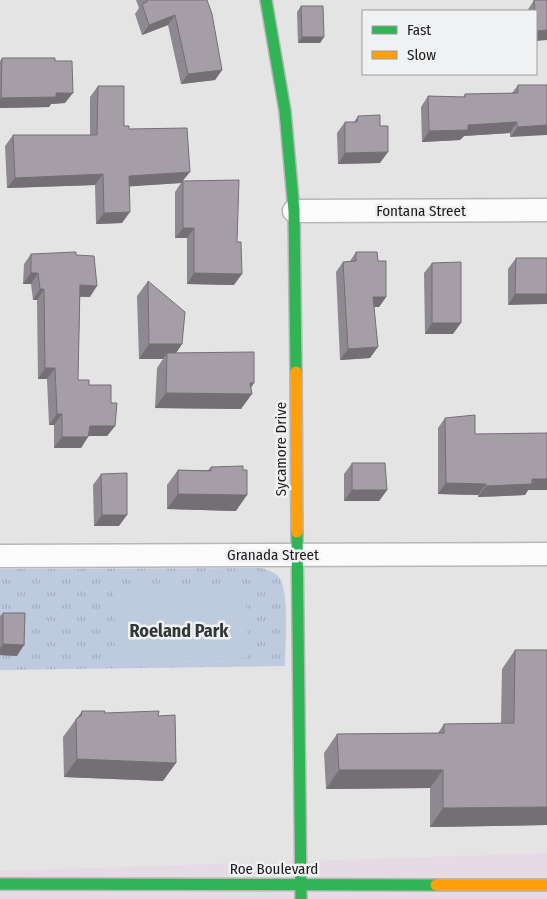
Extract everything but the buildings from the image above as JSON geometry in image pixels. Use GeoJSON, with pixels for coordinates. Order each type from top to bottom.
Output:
{"type":"FeatureCollection","features":[{"type":"Feature","properties":{"kind":"street","name":"Sycamore Drive"},"geometry":{"type":"LineString","coordinates":[[266,0],[285,111],[294,212],[301,899]]}},
{"type":"Feature","properties":{"kind":"street","name":"Fontana Street"},"geometry":{"type":"LineString","coordinates":[[294,212],[547,210]]}},
{"type":"Feature","properties":{"kind":"street","name":"Granada Street"},"geometry":{"type":"LineString","coordinates":[[0,556],[547,554]]}},
{"type":"Feature","properties":{"kind":"street","name":"Roe Boulevard"},"geometry":{"type":"LineString","coordinates":[[0,884],[547,885]]}},
{"type":"Feature","properties":{"kind":"shaded area"},"geometry":{"type":"Polygon","coordinates":[[[547,853],[547,899],[0,899],[0,871],[547,853]]]}},
{"type":"Feature","properties":{"kind":"green space"},"geometry":{"type":"Polygon","coordinates":[[[262,568],[271,571],[279,577],[285,594],[285,666],[0,670],[0,569],[262,568]]]}},
{"type":"Feature","properties":{"kind":"green space"},"geometry":{"type":"Polygon","coordinates":[[[246,591],[247,658],[115,659],[114,592],[246,591]]]}},
{"type":"Feature","properties":{"kind":"traffic: fast"},"geometry":{"type":"LineString","coordinates":[[266,0],[285,111],[294,211],[296,372]]}},
{"type":"Feature","properties":{"kind":"traffic: fast"},"geometry":{"type":"LineString","coordinates":[[297,532],[301,899]]}},
{"type":"Feature","properties":{"kind":"traffic: fast"},"geometry":{"type":"LineString","coordinates":[[0,884],[436,885]]}},
{"type":"Feature","properties":{"kind":"traffic: slow"},"geometry":{"type":"LineString","coordinates":[[296,372],[297,532]]}},
{"type":"Feature","properties":{"kind":"traffic: slow"},"geometry":{"type":"LineString","coordinates":[[436,885],[547,885]]}},
{"type":"Feature","properties":{"kind":"district","name":"Roeland Park"},"geometry":{"type":"Point","coordinates":[179,631]}}]}
